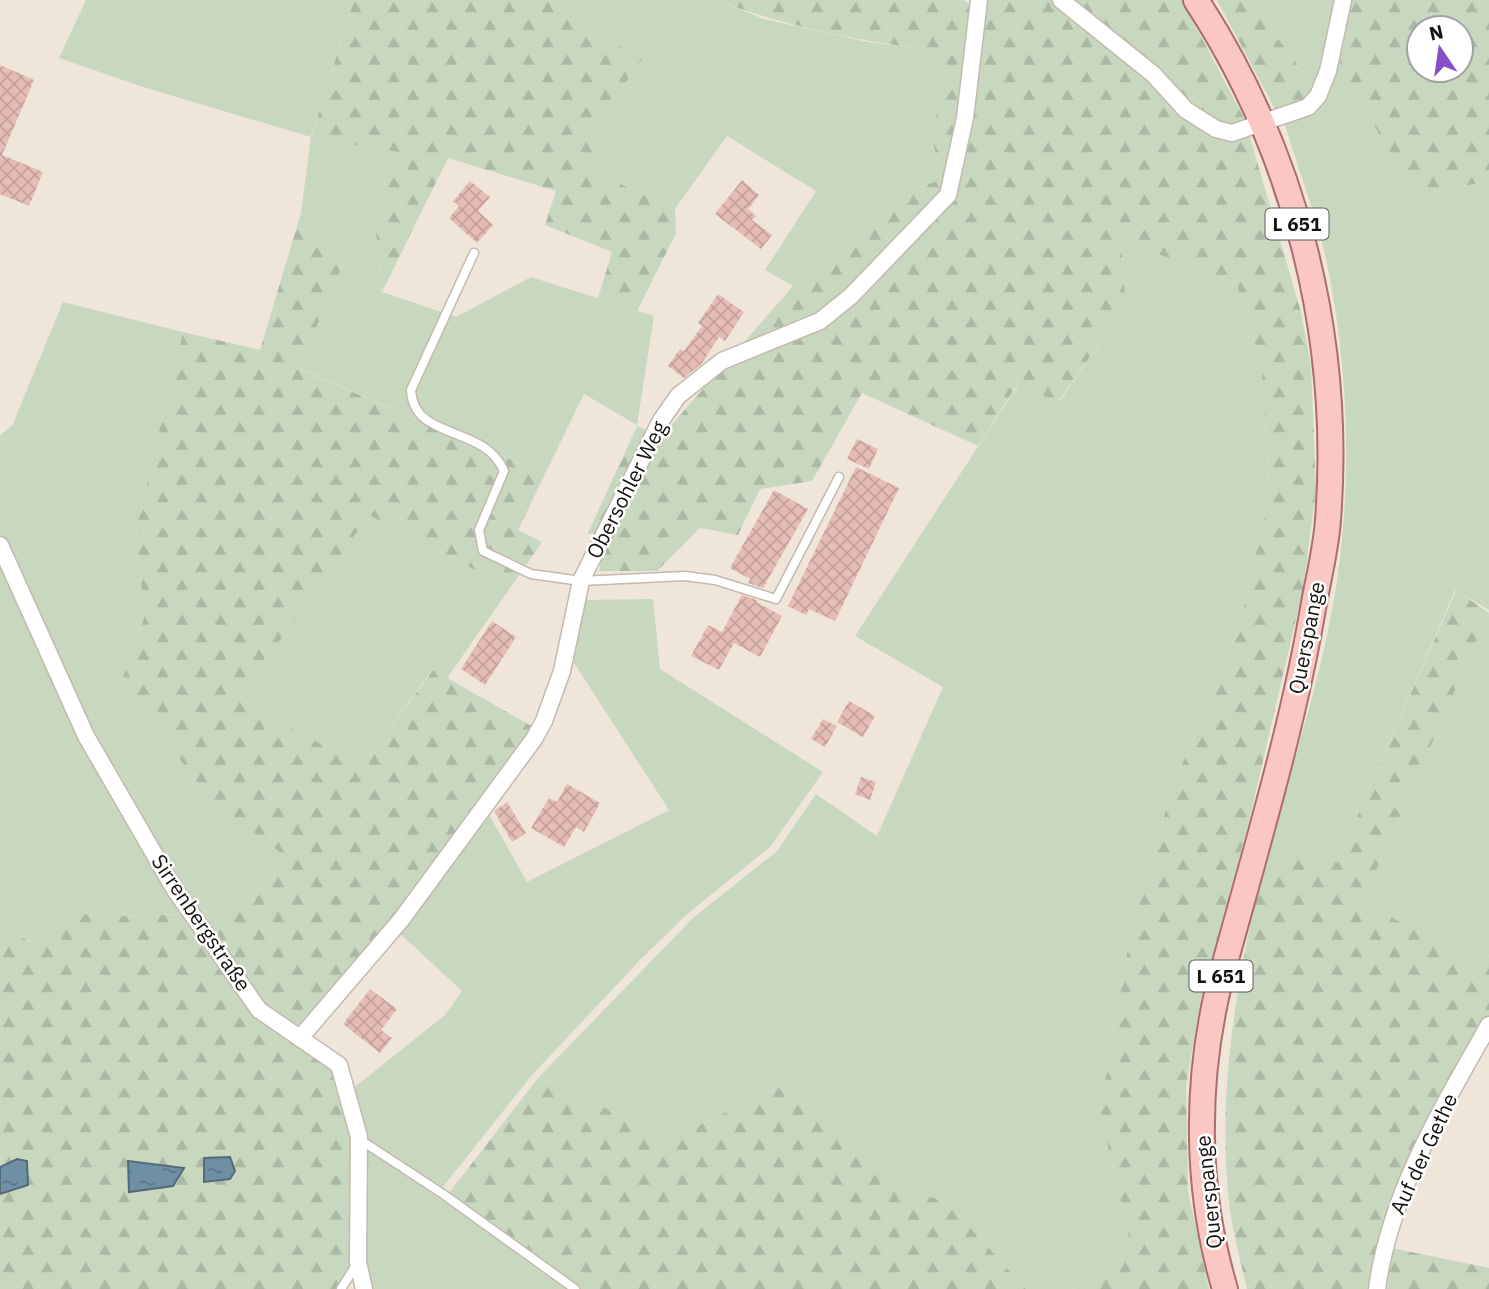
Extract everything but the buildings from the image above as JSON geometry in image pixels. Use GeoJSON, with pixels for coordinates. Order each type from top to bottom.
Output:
{"type":"FeatureCollection","features":[{"type":"Feature","properties":{"kind":"main road","name":"Querspange"},"geometry":{"type":"LineString","coordinates":[[1196,0],[1263,124],[1292,205],[1313,281],[1330,379],[1328,522],[1303,669],[1218,989],[1209,1039],[1203,1108],[1204,1185],[1211,1237],[1225,1289]]}},
{"type":"Feature","properties":{"kind":"street","name":"Obersohler Weg"},"geometry":{"type":"LineString","coordinates":[[300,1038],[401,920],[534,739],[544,721],[562,671],[581,581],[660,422],[678,396],[722,361],[820,321],[851,296],[948,195],[965,118],[979,0]]}},
{"type":"Feature","properties":{"kind":"street"},"geometry":{"type":"LineString","coordinates":[[1061,0],[1153,74],[1186,110],[1216,129],[1232,133],[1308,107],[1318,96],[1328,71],[1343,0]]}},
{"type":"Feature","properties":{"kind":"street","name":"Sirrenbergstraße"},"geometry":{"type":"LineString","coordinates":[[0,545],[86,736],[175,890],[259,1010],[339,1065],[359,1139],[358,1262],[364,1289]]}},
{"type":"Feature","properties":{"kind":"street","name":"Auf der Gethe"},"geometry":{"type":"LineString","coordinates":[[1377,1289],[1382,1249],[1403,1189],[1489,1025]]}},
{"type":"Feature","properties":{"kind":"lane"},"geometry":{"type":"LineString","coordinates":[[474,253],[421,363],[411,390],[412,404],[419,416],[489,448],[499,459],[504,471],[479,530],[483,551],[531,574],[581,581],[685,576],[715,580],[776,599],[839,477]]}},
{"type":"Feature","properties":{"kind":"lane"},"geometry":{"type":"LineString","coordinates":[[359,1139],[443,1194],[575,1289]]}},
{"type":"Feature","properties":{"kind":"lane"},"geometry":{"type":"LineString","coordinates":[[341,1289],[358,1262]]}},
{"type":"Feature","properties":{"kind":"green space"},"geometry":{"type":"Polygon","coordinates":[[[86,0],[354,0],[311,137],[143,87],[59,58],[86,0]]]}},
{"type":"Feature","properties":{"kind":"green space"},"geometry":{"type":"Polygon","coordinates":[[[354,0],[580,0],[573,20],[643,58],[603,116],[590,170],[675,209],[676,233],[637,311],[598,298],[612,252],[545,225],[556,191],[448,158],[382,292],[374,214],[406,153],[311,138],[354,0]]]}},
{"type":"Feature","properties":{"kind":"green space"},"geometry":{"type":"Polygon","coordinates":[[[580,0],[717,0],[764,19],[868,42],[946,52],[933,141],[941,180],[899,193],[851,253],[793,286],[765,270],[816,191],[727,136],[675,209],[590,170],[603,116],[643,58],[573,20],[580,0]]]}},
{"type":"Feature","properties":{"kind":"green space"},"geometry":{"type":"Polygon","coordinates":[[[717,0],[964,0],[975,8],[983,0],[1053,0],[1151,78],[1183,115],[1215,138],[1249,134],[1301,312],[1311,366],[1316,490],[1303,589],[1249,821],[1200,1002],[1186,1087],[1188,1191],[1209,1289],[1073,1289],[1132,1251],[1100,1112],[1130,936],[1174,781],[1214,696],[1242,614],[1270,495],[1261,363],[1236,283],[1121,240],[1126,306],[1058,402],[1017,385],[978,446],[862,393],[812,481],[760,489],[738,535],[700,528],[657,571],[599,571],[606,537],[588,533],[637,426],[661,437],[793,286],[851,253],[899,193],[941,180],[933,141],[945,52],[801,27],[717,0]]]}},
{"type":"Feature","properties":{"kind":"green space"},"geometry":{"type":"Polygon","coordinates":[[[1069,0],[1182,0],[1245,120],[1229,125],[1219,124],[1186,105],[1069,0]]]}},
{"type":"Feature","properties":{"kind":"green space"},"geometry":{"type":"Polygon","coordinates":[[[1217,0],[1249,0],[1313,85],[1305,105],[1278,115],[1217,0]]]}},
{"type":"Feature","properties":{"kind":"green space"},"geometry":{"type":"Polygon","coordinates":[[[1249,0],[1337,0],[1323,67],[1313,86],[1249,0]]]}},
{"type":"Feature","properties":{"kind":"green space"},"geometry":{"type":"Polygon","coordinates":[[[1348,0],[1489,0],[1489,181],[1433,192],[1398,169],[1336,55],[1348,0]]]}},
{"type":"Feature","properties":{"kind":"green space"},"geometry":{"type":"Polygon","coordinates":[[[1336,55],[1398,169],[1434,192],[1489,181],[1489,610],[1455,590],[1337,864],[1265,856],[1318,673],[1332,611],[1343,525],[1346,439],[1341,353],[1335,310],[1319,231],[1284,121],[1310,114],[1336,55]]]}},
{"type":"Feature","properties":{"kind":"green space"},"geometry":{"type":"Polygon","coordinates":[[[311,137],[407,153],[374,214],[382,292],[456,317],[531,277],[654,316],[637,425],[584,394],[545,474],[293,366],[328,305],[345,259],[301,213],[311,137]]]}},
{"type":"Feature","properties":{"kind":"green space"},"geometry":{"type":"Polygon","coordinates":[[[301,213],[345,258],[328,305],[294,367],[545,474],[518,530],[542,542],[510,588],[369,515],[238,699],[362,766],[433,670],[535,728],[465,816],[465,830],[300,1036],[265,1010],[196,912],[249,907],[281,853],[210,799],[121,683],[144,618],[136,528],[183,332],[260,350],[301,213]]]}},
{"type":"Feature","properties":{"kind":"green space"},"geometry":{"type":"Polygon","coordinates":[[[1121,239],[1236,283],[1261,363],[1270,495],[1242,614],[1214,696],[1174,781],[1130,936],[1100,1112],[1132,1251],[1073,1289],[1026,1289],[949,1204],[901,1185],[782,1085],[672,1138],[538,1078],[693,918],[777,851],[816,794],[877,836],[943,687],[855,636],[1018,385],[1059,402],[1126,306],[1121,239]]]}},
{"type":"Feature","properties":{"kind":"green space"},"geometry":{"type":"Polygon","coordinates":[[[63,302],[183,332],[136,528],[144,618],[121,683],[210,799],[282,853],[249,907],[141,917],[60,913],[36,944],[0,924],[0,435],[12,426],[63,302]]]}},
{"type":"Feature","properties":{"kind":"green space"},"geometry":{"type":"Polygon","coordinates":[[[369,515],[510,588],[447,678],[432,670],[362,766],[237,699],[369,515]]]}},
{"type":"Feature","properties":{"kind":"green space"},"geometry":{"type":"Polygon","coordinates":[[[1456,590],[1489,613],[1363,900],[1479,969],[1489,955],[1489,1016],[1459,1070],[1373,1289],[1247,1289],[1230,1210],[1225,1121],[1232,1032],[1246,944],[1265,856],[1305,850],[1337,863],[1456,590]]]}},
{"type":"Feature","properties":{"kind":"green space"},"geometry":{"type":"Polygon","coordinates":[[[653,599],[660,669],[823,772],[770,847],[685,916],[640,960],[532,1075],[442,1188],[363,1137],[351,1090],[445,1015],[462,991],[396,930],[487,811],[527,882],[669,810],[569,655],[582,600],[653,599]]]}},
{"type":"Feature","properties":{"kind":"green space"},"geometry":{"type":"Polygon","coordinates":[[[1489,613],[1489,955],[1479,970],[1363,900],[1489,613]]]}},
{"type":"Feature","properties":{"kind":"green space"},"geometry":{"type":"Polygon","coordinates":[[[60,913],[141,917],[189,913],[256,1015],[338,1069],[354,1134],[351,1263],[337,1289],[0,1289],[0,924],[35,944],[60,913]]]}},
{"type":"Feature","properties":{"kind":"green space"},"geometry":{"type":"Polygon","coordinates":[[[538,1078],[672,1138],[782,1085],[901,1185],[949,1204],[1026,1289],[577,1289],[449,1193],[538,1078]]]}},
{"type":"Feature","properties":{"kind":"green space"},"geometry":{"type":"Polygon","coordinates":[[[363,1146],[572,1289],[369,1289],[363,1261],[363,1146]]]}},
{"type":"Feature","properties":{"kind":"green space"},"geometry":{"type":"Polygon","coordinates":[[[1392,1248],[1489,1268],[1489,1289],[1387,1289],[1392,1248]]]}},
{"type":"Feature","properties":{"kind":"water"},"geometry":{"type":"Polygon","coordinates":[[[230,1157],[235,1171],[230,1179],[204,1182],[204,1158],[230,1157]]]}},
{"type":"Feature","properties":{"kind":"water"},"geometry":{"type":"Polygon","coordinates":[[[17,1159],[27,1161],[28,1185],[0,1194],[0,1167],[17,1159]]]}},
{"type":"Feature","properties":{"kind":"water"},"geometry":{"type":"Polygon","coordinates":[[[128,1161],[184,1168],[173,1186],[129,1192],[128,1161]]]}}]}
